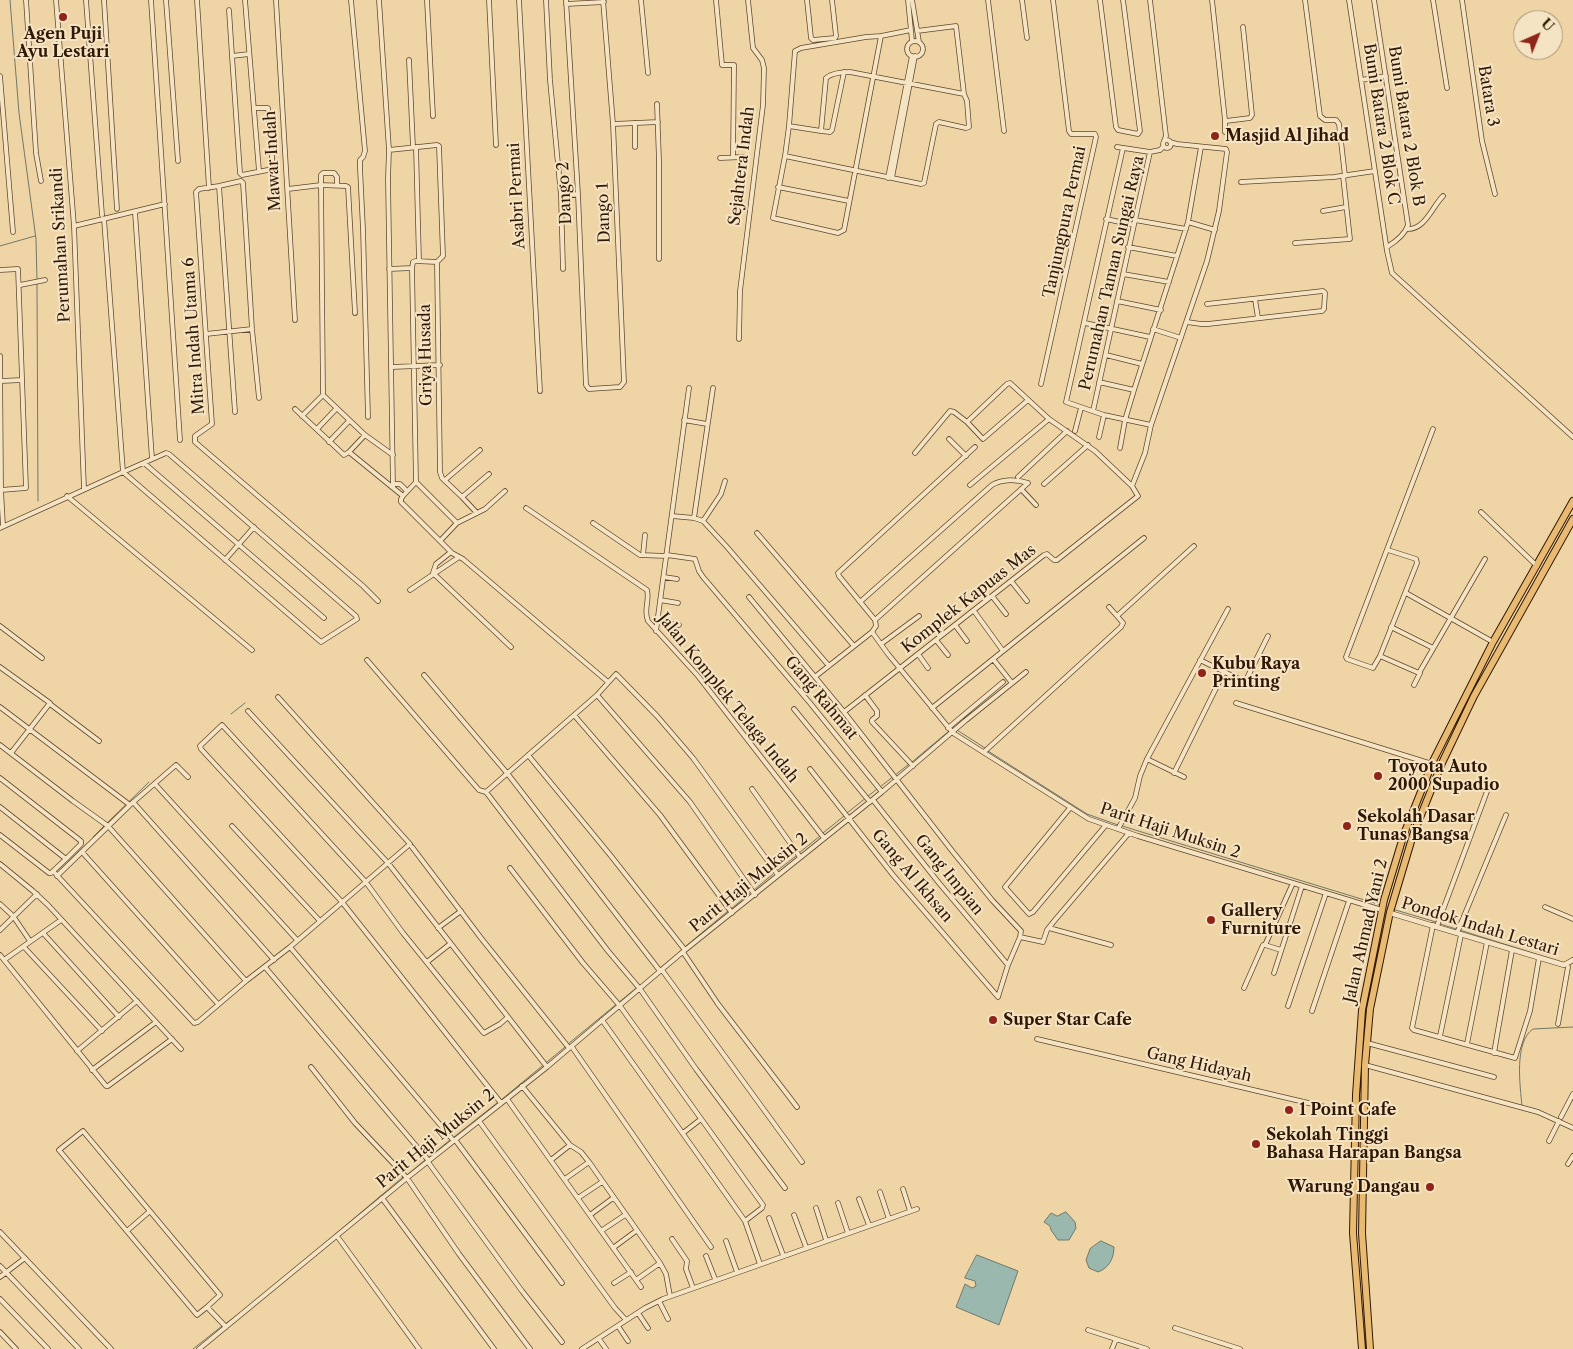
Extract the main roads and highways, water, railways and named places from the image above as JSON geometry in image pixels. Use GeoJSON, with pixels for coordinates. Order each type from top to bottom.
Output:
{"type":"FeatureCollection","features":[{"type":"Feature","properties":{"kind":"highway","name":"Jalan Ahmad Yani 2"},"geometry":{"type":"LineString","coordinates":[[1362,1349],[1353,1234],[1355,1114],[1362,1010],[1384,900],[1404,834],[1432,764],[1466,692],[1573,501]]}},
{"type":"Feature","properties":{"kind":"highway","name":"Jalan Ahmad Yani 2"},"geometry":{"type":"LineString","coordinates":[[1370,1349],[1362,1233],[1365,1065],[1370,1009],[1392,902],[1413,835],[1442,763],[1478,689],[1573,519]]}},
{"type":"Feature","properties":{"kind":"water"},"geometry":{"type":"Polygon","coordinates":[[[1066,1212],[1075,1222],[1076,1228],[1069,1240],[1058,1240],[1050,1226],[1044,1222],[1051,1213],[1057,1216],[1066,1212]]]}},
{"type":"Feature","properties":{"kind":"water"},"geometry":{"type":"Polygon","coordinates":[[[1101,1241],[1114,1247],[1114,1251],[1108,1265],[1098,1272],[1089,1268],[1086,1260],[1090,1249],[1101,1241]]]}},
{"type":"Feature","properties":{"kind":"water"},"geometry":{"type":"Polygon","coordinates":[[[977,1255],[1018,1271],[999,1325],[956,1307],[965,1284],[972,1288],[976,1286],[975,1281],[965,1278],[977,1255]]]}},
{"type":"Feature","properties":{"kind":"waterway"},"geometry":{"type":"LineString","coordinates":[[10,0],[19,113],[36,239],[37,280]]}},
{"type":"Feature","properties":{"kind":"waterway"},"geometry":{"type":"LineString","coordinates":[[0,246],[35,236]]}},
{"type":"Feature","properties":{"kind":"waterway"},"geometry":{"type":"LineString","coordinates":[[37,284],[38,501]]}},
{"type":"Feature","properties":{"kind":"waterway"},"geometry":{"type":"LineString","coordinates":[[231,714],[245,703]]}},
{"type":"Feature","properties":{"kind":"waterway"},"geometry":{"type":"LineString","coordinates":[[957,730],[985,748]]}},
{"type":"Feature","properties":{"kind":"waterway"},"geometry":{"type":"LineString","coordinates":[[912,762],[949,731]]}},
{"type":"Feature","properties":{"kind":"waterway"},"geometry":{"type":"LineString","coordinates":[[988,751],[1087,814],[1118,825]]}},
{"type":"Feature","properties":{"kind":"waterway"},"geometry":{"type":"LineString","coordinates":[[880,787],[909,764]]}},
{"type":"Feature","properties":{"kind":"waterway"},"geometry":{"type":"LineString","coordinates":[[107,823],[149,782]]}},
{"type":"Feature","properties":{"kind":"waterway"},"geometry":{"type":"LineString","coordinates":[[847,813],[877,789]]}},
{"type":"Feature","properties":{"kind":"waterway"},"geometry":{"type":"LineString","coordinates":[[823,833],[844,816]]}},
{"type":"Feature","properties":{"kind":"waterway"},"geometry":{"type":"LineString","coordinates":[[93,837],[104,826]]}},
{"type":"Feature","properties":{"kind":"waterway"},"geometry":{"type":"LineString","coordinates":[[1122,826],[1381,905]]}},
{"type":"Feature","properties":{"kind":"waterway"},"geometry":{"type":"LineString","coordinates":[[799,853],[820,836]]}},
{"type":"Feature","properties":{"kind":"waterway"},"geometry":{"type":"LineString","coordinates":[[778,870],[796,856]]}},
{"type":"Feature","properties":{"kind":"waterway"},"geometry":{"type":"LineString","coordinates":[[754,890],[773,874]]}},
{"type":"Feature","properties":{"kind":"waterway"},"geometry":{"type":"LineString","coordinates":[[731,909],[750,893]]}},
{"type":"Feature","properties":{"kind":"waterway"},"geometry":{"type":"LineString","coordinates":[[1392,909],[1436,922]]}},
{"type":"Feature","properties":{"kind":"waterway"},"geometry":{"type":"LineString","coordinates":[[685,947],[728,911]]}},
{"type":"Feature","properties":{"kind":"waterway"},"geometry":{"type":"LineString","coordinates":[[1440,924],[1565,963]]}},
{"type":"Feature","properties":{"kind":"waterway"},"geometry":{"type":"LineString","coordinates":[[660,968],[682,950]]}},
{"type":"Feature","properties":{"kind":"waterway"},"geometry":{"type":"LineString","coordinates":[[568,1044],[635,989]]}},
{"type":"Feature","properties":{"kind":"waterway"},"geometry":{"type":"LineString","coordinates":[[1522,1106],[1520,1064],[1523,1044],[1527,1035],[1533,1029],[1573,1027]]}},
{"type":"Feature","properties":{"kind":"waterway"},"geometry":{"type":"LineString","coordinates":[[501,1100],[565,1047]]}},
{"type":"Feature","properties":{"kind":"waterway"},"geometry":{"type":"LineString","coordinates":[[454,1137],[497,1103]]}},
{"type":"Feature","properties":{"kind":"waterway"},"geometry":{"type":"LineString","coordinates":[[428,1158],[450,1140]]}},
{"type":"Feature","properties":{"kind":"waterway"},"geometry":{"type":"LineString","coordinates":[[407,1175],[425,1160]]}},
{"type":"Feature","properties":{"kind":"waterway"},"geometry":{"type":"LineString","coordinates":[[313,1253],[403,1177]]}},
{"type":"Feature","properties":{"kind":"waterway"},"geometry":{"type":"LineString","coordinates":[[225,1324],[244,1310]]}},
{"type":"Feature","properties":{"kind":"waterway"},"geometry":{"type":"LineString","coordinates":[[193,1349],[222,1326]]}},
{"type":"Feature","properties":{"kind":"place","name":"Agen Puji Ayu Lestari"},"geometry":{"type":"Point","coordinates":[63,17]}},
{"type":"Feature","properties":{"kind":"place","name":"Masjid Al Jihad"},"geometry":{"type":"Point","coordinates":[1215,136]}},
{"type":"Feature","properties":{"kind":"place","name":"Kubu Raya Printing"},"geometry":{"type":"Point","coordinates":[1202,673]}},
{"type":"Feature","properties":{"kind":"place","name":"Toyota Auto 2000 Supadio"},"geometry":{"type":"Point","coordinates":[1378,776]}},
{"type":"Feature","properties":{"kind":"place","name":"Sekolah Dasar Tunas Bangsa"},"geometry":{"type":"Point","coordinates":[1347,826]}},
{"type":"Feature","properties":{"kind":"place","name":"Gallery Furniture"},"geometry":{"type":"Point","coordinates":[1211,920]}},
{"type":"Feature","properties":{"kind":"place","name":"Super Star Cafe"},"geometry":{"type":"Point","coordinates":[993,1020]}},
{"type":"Feature","properties":{"kind":"place","name":"1 Point Cafe"},"geometry":{"type":"Point","coordinates":[1289,1110]}},
{"type":"Feature","properties":{"kind":"place","name":"Sekolah Tinggi Bahasa Harapan Bangsa"},"geometry":{"type":"Point","coordinates":[1256,1144]}},
{"type":"Feature","properties":{"kind":"place","name":"Warung Dangau"},"geometry":{"type":"Point","coordinates":[1430,1187]}}]}
